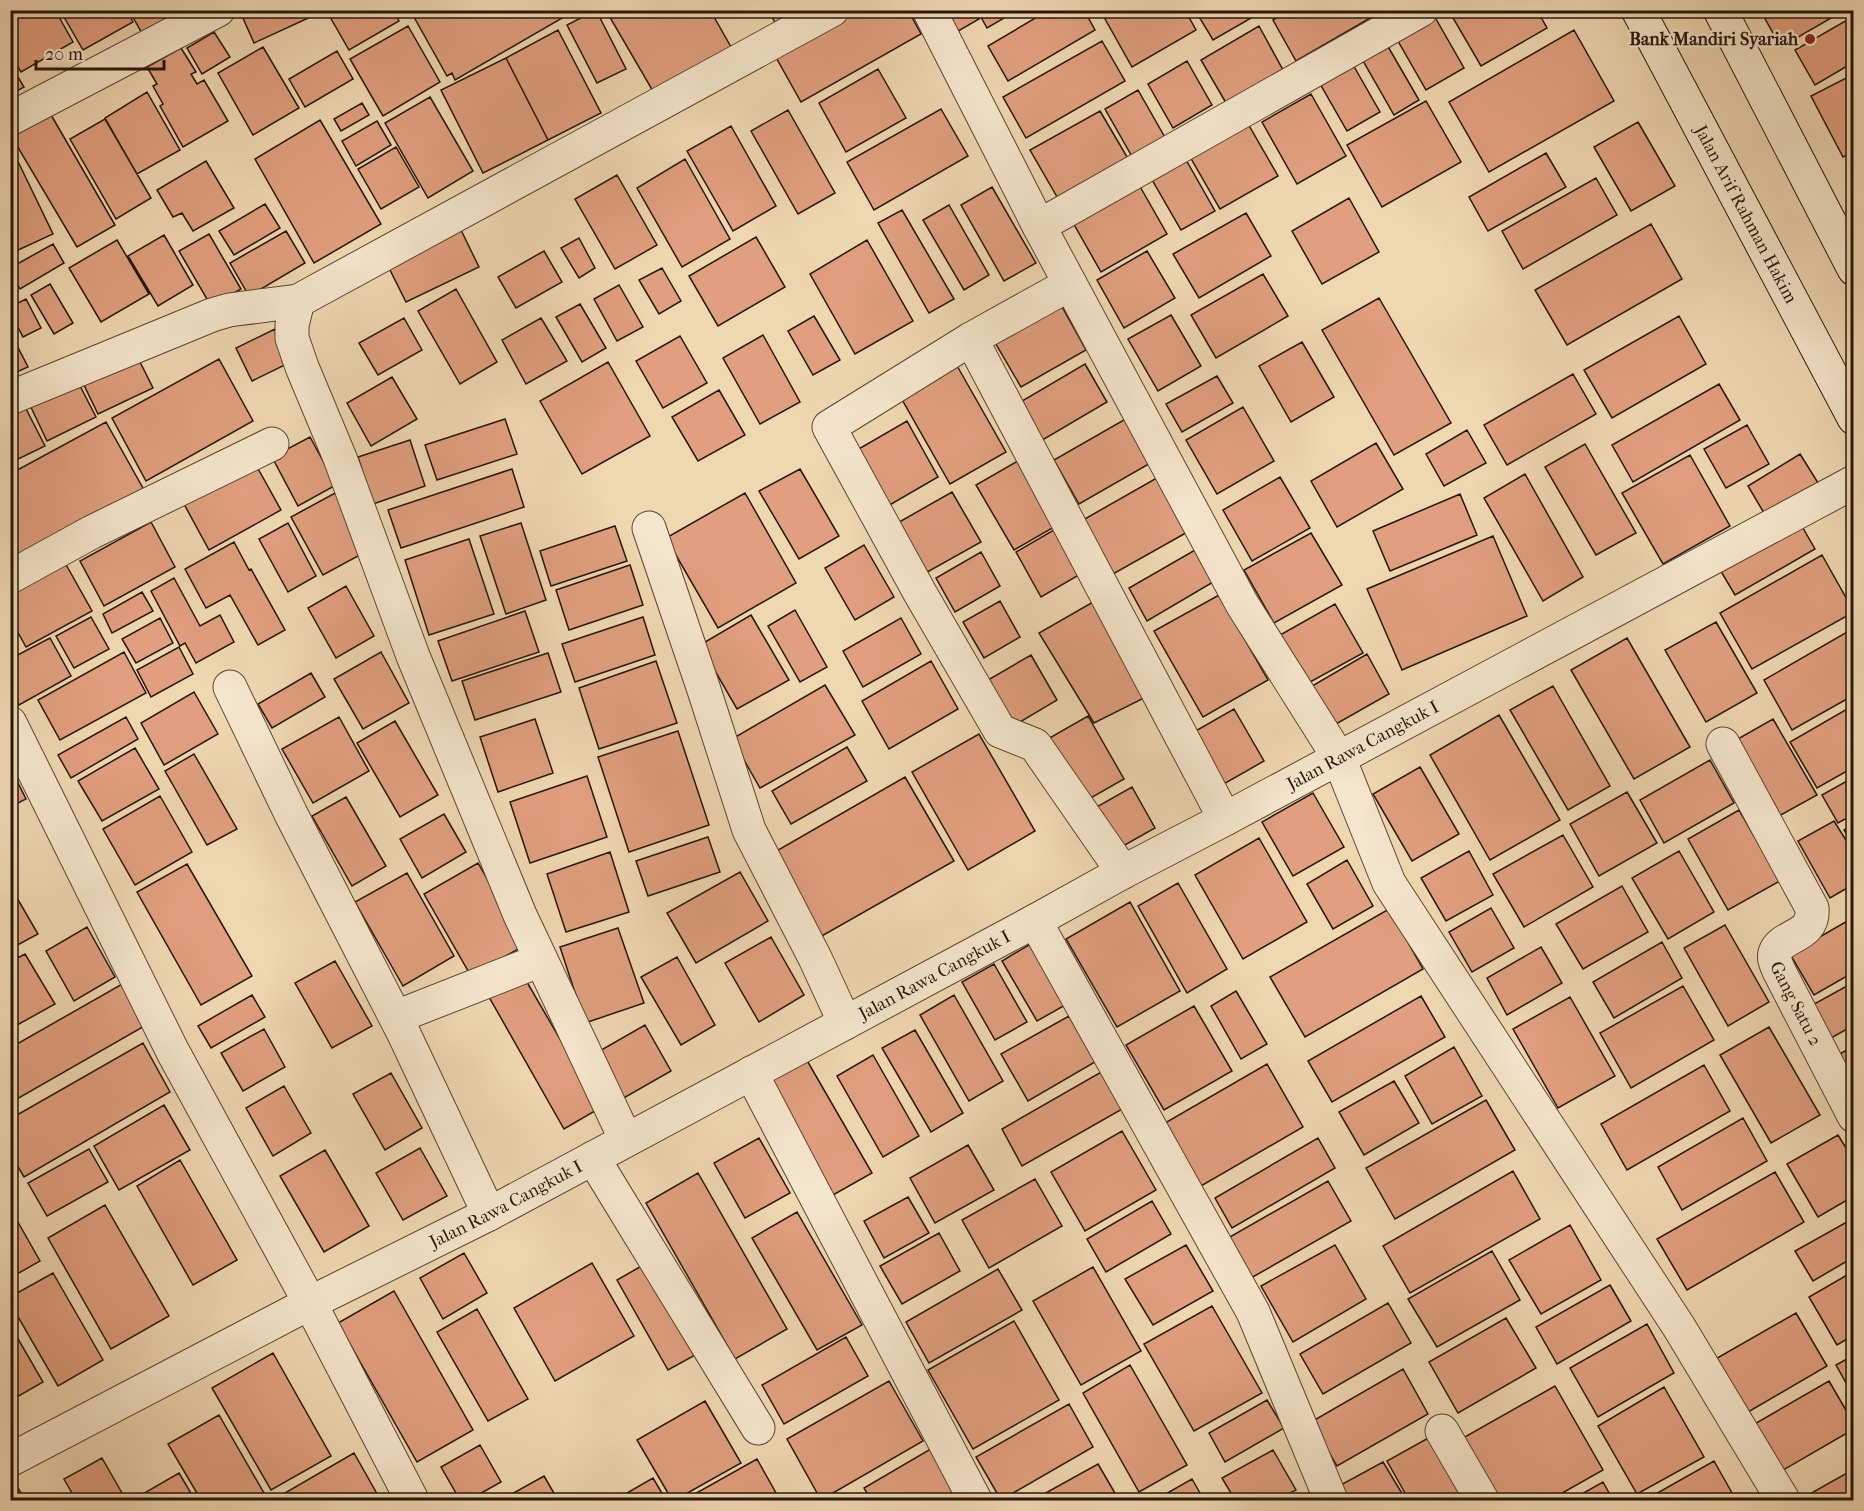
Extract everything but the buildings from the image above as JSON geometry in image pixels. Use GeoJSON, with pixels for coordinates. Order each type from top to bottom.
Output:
{"type":"FeatureCollection","features":[{"type":"Feature","properties":{"kind":"street"},"geometry":{"type":"LineString","coordinates":[[10,119],[218,10]]}},
{"type":"Feature","properties":{"kind":"street"},"geometry":{"type":"LineString","coordinates":[[10,398],[212,315],[229,310],[298,301],[832,10]]}},
{"type":"Feature","properties":{"kind":"street"},"geometry":{"type":"LineString","coordinates":[[929,10],[1039,226],[1242,603],[1339,758],[1389,882],[1678,1327],[1783,1500]]}},
{"type":"Feature","properties":{"kind":"street"},"geometry":{"type":"LineString","coordinates":[[1039,226],[1420,10]]}},
{"type":"Feature","properties":{"kind":"street","name":"Jalan Arif Rahman Hakim"},"geometry":{"type":"LineString","coordinates":[[1638,10],[1854,418]]}},
{"type":"Feature","properties":{"kind":"street"},"geometry":{"type":"LineString","coordinates":[[1720,10],[1854,269]]}},
{"type":"Feature","properties":{"kind":"street"},"geometry":{"type":"LineString","coordinates":[[1070,284],[970,339],[829,427],[920,593],[1000,731],[1035,745],[1123,872]]}},
{"type":"Feature","properties":{"kind":"street"},"geometry":{"type":"LineString","coordinates":[[298,301],[292,325],[292,338],[340,458],[417,667],[520,915],[626,1140]]}},
{"type":"Feature","properties":{"kind":"street"},"geometry":{"type":"LineString","coordinates":[[970,339],[1225,819]]}},
{"type":"Feature","properties":{"kind":"street"},"geometry":{"type":"LineString","coordinates":[[10,577],[92,532],[272,444]]}},
{"type":"Feature","properties":{"kind":"street","name":"Jalan Rawa Cangkuk I"},"geometry":{"type":"LineString","coordinates":[[10,1460],[310,1303],[489,1214],[1854,482]]}},
{"type":"Feature","properties":{"kind":"street"},"geometry":{"type":"LineString","coordinates":[[649,528],[749,830],[815,958],[845,1023]]}},
{"type":"Feature","properties":{"kind":"street"},"geometry":{"type":"LineString","coordinates":[[230,687],[291,814],[396,1017],[489,1214]]}},
{"type":"Feature","properties":{"kind":"street"},"geometry":{"type":"LineString","coordinates":[[10,723],[173,1052],[310,1303],[412,1500]]}},
{"type":"Feature","properties":{"kind":"street","name":"Gang Satu 2"},"geometry":{"type":"LineString","coordinates":[[1723,744],[1812,908],[1813,915],[1807,927],[1779,946],[1774,958],[1854,1116]]}},
{"type":"Feature","properties":{"kind":"street"},"geometry":{"type":"LineString","coordinates":[[1035,921],[1253,1312],[1331,1500]]}},
{"type":"Feature","properties":{"kind":"street"},"geometry":{"type":"LineString","coordinates":[[396,1017],[541,960]]}},
{"type":"Feature","properties":{"kind":"street"},"geometry":{"type":"LineString","coordinates":[[751,1073],[975,1500]]}},
{"type":"Feature","properties":{"kind":"street"},"geometry":{"type":"LineString","coordinates":[[593,1158],[758,1428]]}},
{"type":"Feature","properties":{"kind":"street"},"geometry":{"type":"LineString","coordinates":[[1442,1431],[1482,1500]]}},
{"type":"Feature","properties":{"kind":"place","name":"Bank Mandiri Syariah"},"geometry":{"type":"Point","coordinates":[1810,39]}}]}
